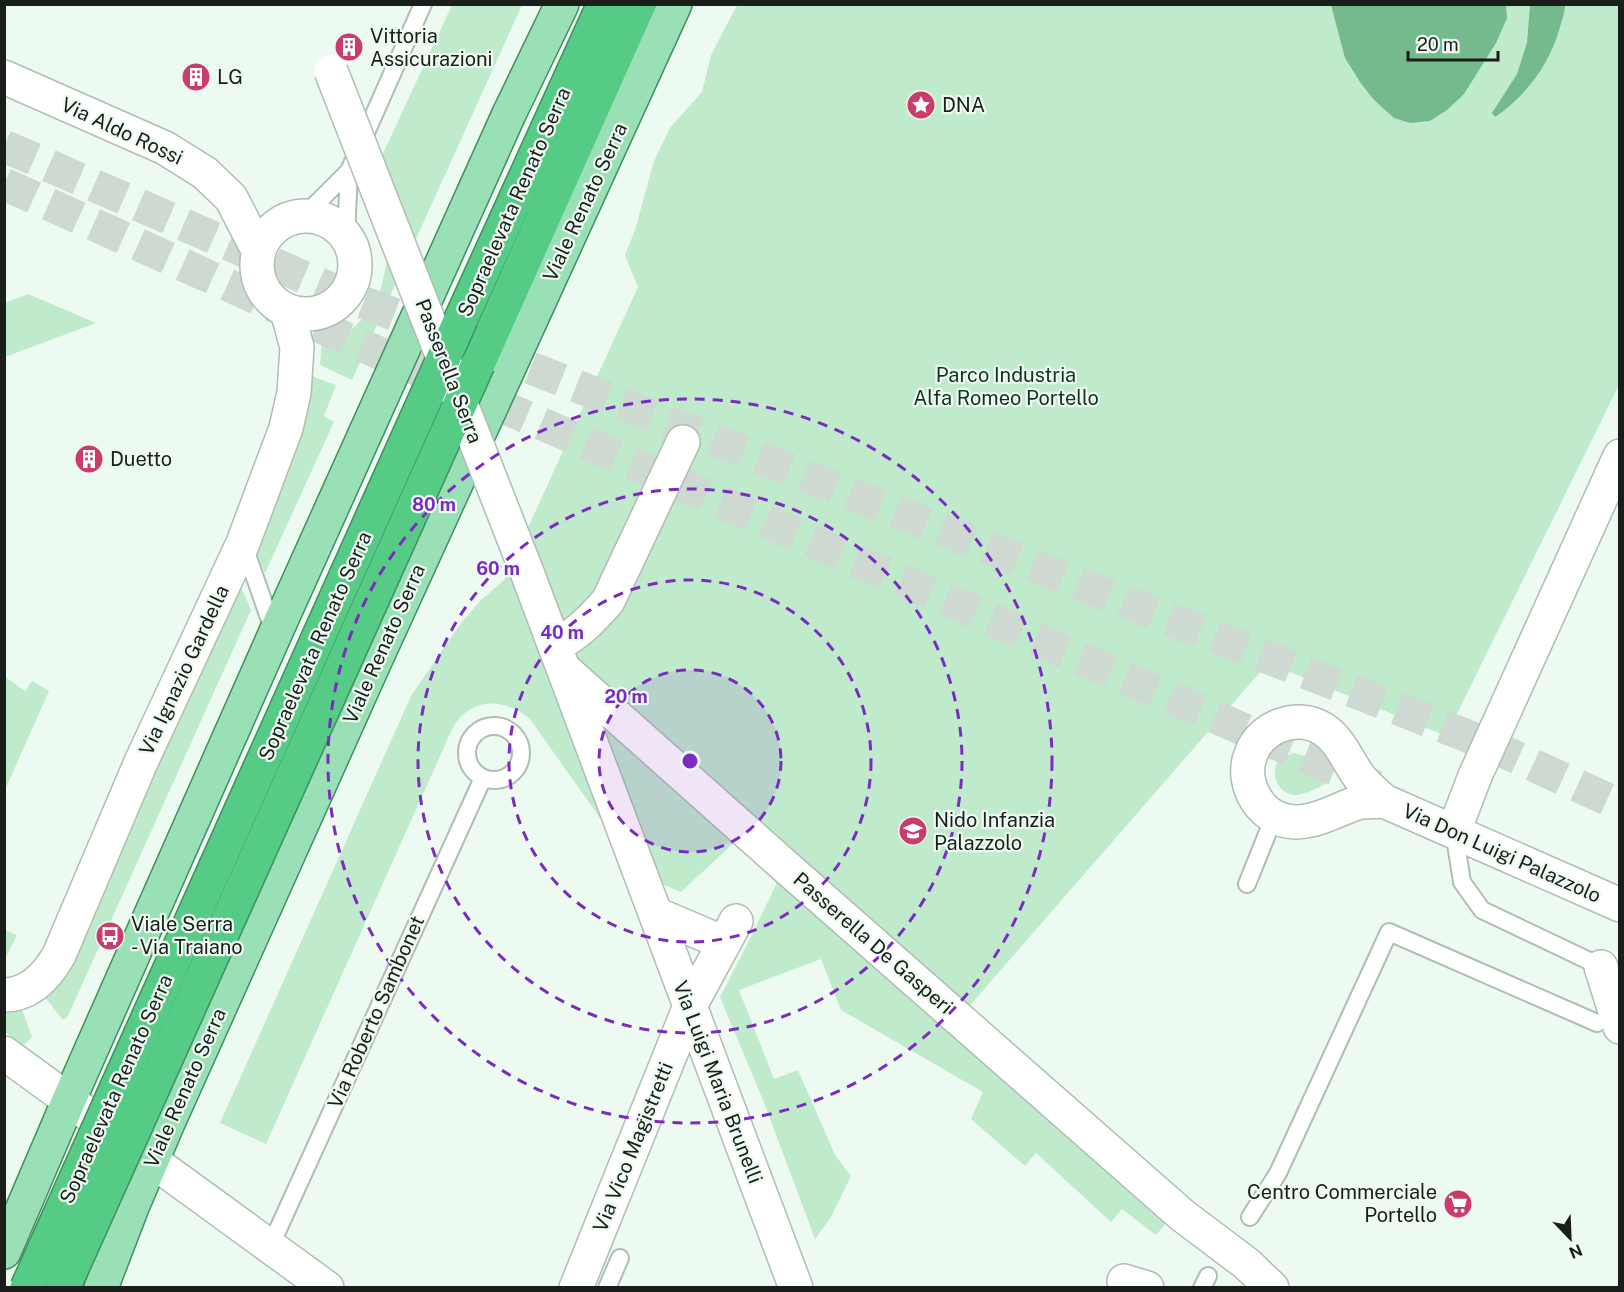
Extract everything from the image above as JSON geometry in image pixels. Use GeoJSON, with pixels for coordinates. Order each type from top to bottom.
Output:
{"type":"FeatureCollection","features":[{"type":"Feature","properties":{"kind":"highway","name":"Sopraelevata Renato Serra"},"geometry":{"type":"LineString","coordinates":[[27,1287],[604,4]]}},
{"type":"Feature","properties":{"kind":"highway","name":"Sopraelevata Renato Serra"},"geometry":{"type":"LineString","coordinates":[[63,1287],[639,4]]}},
{"type":"Feature","properties":{"kind":"main road"},"geometry":{"type":"LineString","coordinates":[[9,1244],[69,1100],[275,634],[509,114],[562,4]]}},
{"type":"Feature","properties":{"kind":"main road"},"geometry":{"type":"LineString","coordinates":[[461,319],[509,114],[579,4]]}},
{"type":"Feature","properties":{"kind":"main road"},"geometry":{"type":"LineString","coordinates":[[478,364],[613,142],[655,4]]}},
{"type":"Feature","properties":{"kind":"main road","name":"Viale Renato Serra"},"geometry":{"type":"LineString","coordinates":[[103,1282],[152,1160],[371,670],[675,4]]}},
{"type":"Feature","properties":{"kind":"main road"},"geometry":{"type":"LineString","coordinates":[[136,951],[133,982],[154,1010],[185,1016],[221,1009]]}},
{"type":"Feature","properties":{"kind":"main road"},"geometry":{"type":"LineString","coordinates":[[9,1244],[38,1217],[64,1218],[92,1235],[103,1282]]}},
{"type":"Feature","properties":{"kind":"street","name":"Passerella Serra"},"geometry":{"type":"LineString","coordinates":[[331,71],[561,658],[641,875]]}},
{"type":"Feature","properties":{"kind":"street","name":"Via Aldo Rossi"},"geometry":{"type":"LineString","coordinates":[[4,77],[184,158],[205,173],[231,198],[259,252]]}},
{"type":"Feature","properties":{"kind":"street","name":"Via Aldo Rossi"},"geometry":{"type":"LineString","coordinates":[[231,198],[296,218]]}},
{"type":"Feature","properties":{"kind":"street"},"geometry":{"type":"LineString","coordinates":[[319,217],[338,227],[346,236],[351,245],[356,266],[348,292],[336,305],[320,313],[305,315],[287,311],[272,301],[262,287],[257,270],[259,252],[270,231],[296,218],[319,217]]}},
{"type":"Feature","properties":{"kind":"street","name":"Via Ignazio Gardella"},"geometry":{"type":"LineString","coordinates":[[4,995],[24,991],[39,982],[50,970],[58,956],[141,762],[243,543],[286,428],[294,393],[297,347],[287,311]]}},
{"type":"Feature","properties":{"kind":"street"},"geometry":{"type":"LineString","coordinates":[[561,658],[572,637],[592,620],[608,601],[683,442]]}},
{"type":"Feature","properties":{"kind":"street"},"geometry":{"type":"LineString","coordinates":[[1454,831],[1475,776],[1620,456]]}},
{"type":"Feature","properties":{"kind":"street","name":"Passerella De Gasperi"},"geometry":{"type":"LineString","coordinates":[[561,658],[786,867],[1182,1215],[1223,1279],[1272,1287]]}},
{"type":"Feature","properties":{"kind":"street"},"geometry":{"type":"LineString","coordinates":[[1306,722],[1321,728],[1335,738],[1362,781],[1384,801],[1360,802],[1316,819],[1300,822],[1274,817],[1260,806],[1251,790],[1247,770],[1251,753],[1260,739],[1273,728],[1289,723],[1306,722]]}},
{"type":"Feature","properties":{"kind":"street","name":"Via Don Luigi Palazzolo"},"geometry":{"type":"LineString","coordinates":[[1384,801],[1620,905]]}},
{"type":"Feature","properties":{"kind":"street","name":"Via Luigi Maria Brunelli"},"geometry":{"type":"LineString","coordinates":[[641,875],[796,1287]]}},
{"type":"Feature","properties":{"kind":"street","name":"Via Vico Magistretti"},"geometry":{"type":"LineString","coordinates":[[576,1287],[690,1006],[730,932],[656,914]]}},
{"type":"Feature","properties":{"kind":"street"},"geometry":{"type":"LineString","coordinates":[[1608,1025],[1610,971]]}},
{"type":"Feature","properties":{"kind":"street"},"geometry":{"type":"LineString","coordinates":[[4,1053],[327,1287]]}},
{"type":"Feature","properties":{"kind":"lane"},"geometry":{"type":"LineString","coordinates":[[346,236],[349,171],[423,4]]}},
{"type":"Feature","properties":{"kind":"lane"},"geometry":{"type":"LineString","coordinates":[[296,218],[349,171]]}},
{"type":"Feature","properties":{"kind":"lane"},"geometry":{"type":"LineString","coordinates":[[243,543],[275,634]]}},
{"type":"Feature","properties":{"kind":"lane","name":"Via Roberto Sambonet"},"geometry":{"type":"LineString","coordinates":[[270,1247],[483,778]]}},
{"type":"Feature","properties":{"kind":"lane"},"geometry":{"type":"LineString","coordinates":[[1247,884],[1274,817]]}},
{"type":"Feature","properties":{"kind":"lane"},"geometry":{"type":"LineString","coordinates":[[1454,831],[1462,882],[1482,910],[1610,971]]}},
{"type":"Feature","properties":{"kind":"lane"},"geometry":{"type":"LineString","coordinates":[[1250,1217],[1283,1162],[1389,932],[1608,1025]]}},
{"type":"Feature","properties":{"kind":"lane","name":"Via Vico Magistretti"},"geometry":{"type":"LineString","coordinates":[[607,1287],[620,1258]]}},
{"type":"Feature","properties":{"kind":"green space"},"geometry":{"type":"Polygon","coordinates":[[[452,5],[522,5],[352,380],[320,365],[322,342],[353,328],[368,313],[380,292],[387,262],[367,188],[452,5]]]}},
{"type":"Feature","properties":{"kind":"green space","name":"Parco Industria Alfa Romeo Portello"},"geometry":{"type":"Polygon","coordinates":[[[737,5],[1619,5],[1619,385],[1446,736],[1268,663],[965,1011],[737,840],[681,892],[647,878],[617,842],[530,719],[515,709],[499,704],[490,703],[473,708],[461,716],[451,732],[266,1144],[220,1123],[411,696],[461,623],[481,600],[504,580],[638,287],[625,255],[635,230],[654,161],[670,128],[702,92],[711,55],[737,5]]]}},
{"type":"Feature","properties":{"kind":"green space"},"geometry":{"type":"Polygon","coordinates":[[[28,294],[96,323],[5,357],[5,303],[28,294]]]}},
{"type":"Feature","properties":{"kind":"green space"},"geometry":{"type":"Polygon","coordinates":[[[308,375],[336,385],[324,416],[334,422],[265,573],[256,551],[308,375]]]}},
{"type":"Feature","properties":{"kind":"green space"},"geometry":{"type":"Polygon","coordinates":[[[240,585],[251,610],[67,1018],[62,1019],[44,996],[59,984],[240,585]]]}},
{"type":"Feature","properties":{"kind":"green space"},"geometry":{"type":"Polygon","coordinates":[[[5,677],[25,691],[32,681],[49,691],[5,790],[5,677]]]}},
{"type":"Feature","properties":{"kind":"green space"},"geometry":{"type":"Polygon","coordinates":[[[1294,753],[1305,756],[1328,783],[1297,795],[1283,790],[1276,780],[1275,768],[1281,758],[1294,753]]]}},
{"type":"Feature","properties":{"kind":"green space"},"geometry":{"type":"Polygon","coordinates":[[[779,878],[1172,1216],[1156,1235],[1122,1209],[1111,1222],[1036,1153],[1025,1166],[971,1119],[983,1092],[841,1010],[821,959],[739,990],[774,1079],[798,1070],[835,1155],[851,1176],[831,1217],[815,1239],[763,1100],[720,997],[779,878]]]}},
{"type":"Feature","properties":{"kind":"green space"},"geometry":{"type":"Polygon","coordinates":[[[5,930],[17,935],[5,959],[5,930]]]}},
{"type":"Feature","properties":{"kind":"green space"},"geometry":{"type":"Polygon","coordinates":[[[21,1007],[32,1037],[23,1046],[5,1032],[4,1010],[21,1007]]]}},
{"type":"Feature","properties":{"kind":"shaded area"},"geometry":{"type":"Polygon","coordinates":[[[1331,5],[1506,5],[1507,18],[1496,43],[1464,94],[1447,110],[1430,121],[1410,123],[1394,118],[1374,100],[1360,82],[1345,58],[1331,5]]]}},
{"type":"Feature","properties":{"kind":"shaded area"},"geometry":{"type":"Polygon","coordinates":[[[1530,5],[1565,5],[1556,41],[1543,66],[1527,89],[1495,117],[1492,113],[1517,74],[1527,43],[1530,5]]]}},
{"type":"Feature","properties":{"kind":"tunnel"},"geometry":{"type":"LineString","coordinates":[[4,146],[347,296],[440,332]]}},
{"type":"Feature","properties":{"kind":"tunnel"},"geometry":{"type":"LineString","coordinates":[[4,184],[354,342],[1376,787]]}},
{"type":"Feature","properties":{"kind":"tunnel"},"geometry":{"type":"LineString","coordinates":[[485,350],[1485,743],[1620,805]]}},
{"type":"Feature","properties":{"kind":"place","name":"Vittoria Assicurazioni"},"geometry":{"type":"Point","coordinates":[349,47]}},
{"type":"Feature","properties":{"kind":"place","name":"LG"},"geometry":{"type":"Point","coordinates":[196,77]}},
{"type":"Feature","properties":{"kind":"place","name":"DNA"},"geometry":{"type":"Point","coordinates":[921,105]}},
{"type":"Feature","properties":{"kind":"place","name":"Duetto"},"geometry":{"type":"Point","coordinates":[89,459]}},
{"type":"Feature","properties":{"kind":"place","name":"Nido Infanzia Palazzolo"},"geometry":{"type":"Point","coordinates":[913,831]}},
{"type":"Feature","properties":{"kind":"place","name":"Viale Serra - Via Traiano"},"geometry":{"type":"Point","coordinates":[110,936]}},
{"type":"Feature","properties":{"kind":"place","name":"Centro Commerciale Portello"},"geometry":{"type":"Point","coordinates":[1458,1204]}}]}
